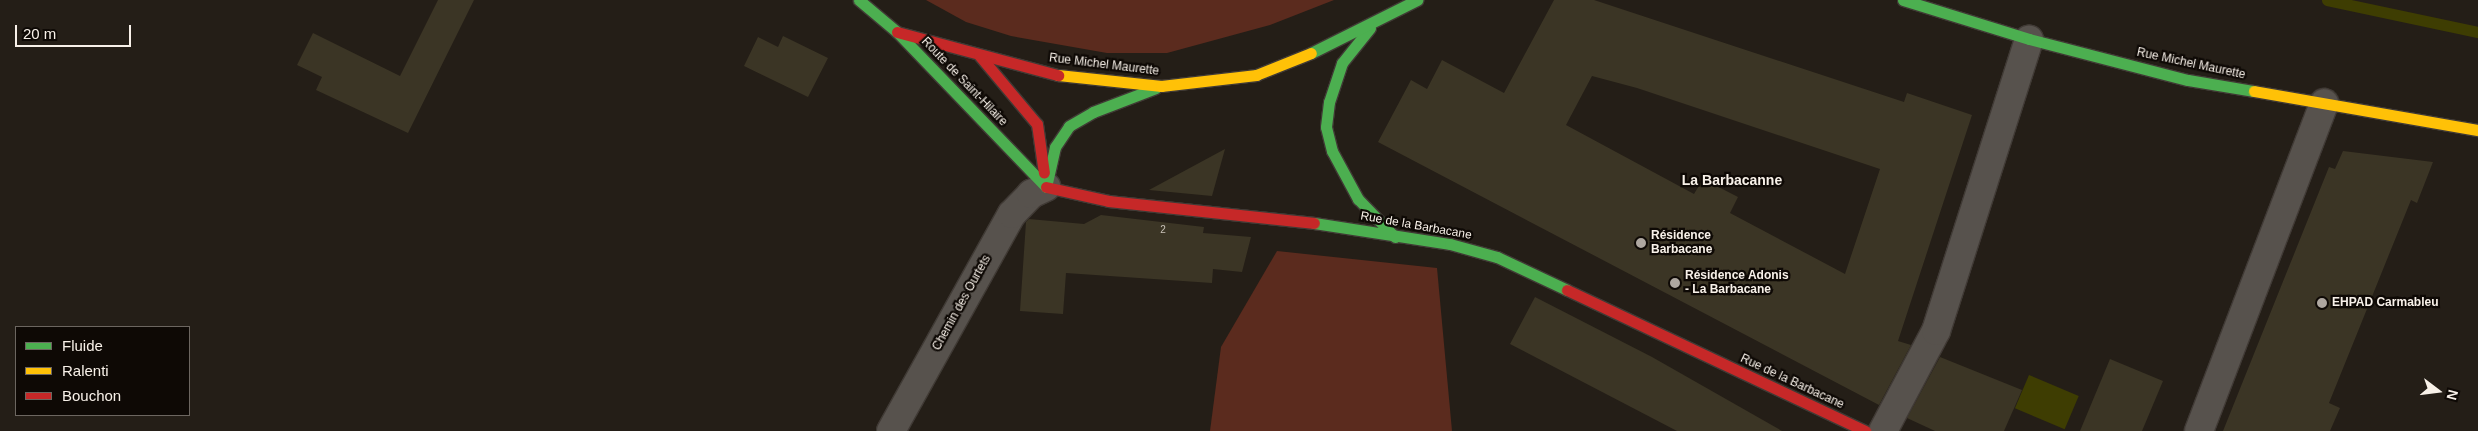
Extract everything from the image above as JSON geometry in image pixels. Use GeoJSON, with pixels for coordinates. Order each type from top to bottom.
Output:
{"type":"FeatureCollection","features":[{"type":"Feature","properties":{"kind":"main road","name":"Route de Saint-Hilaire"},"geometry":{"type":"LineString","coordinates":[[859,0],[897,32],[1046,187]]}},
{"type":"Feature","properties":{"kind":"main road","name":"Rue Michel Maurette"},"geometry":{"type":"LineString","coordinates":[[897,32],[1048,74],[1161,86],[1256,75],[1374,23],[1417,0]]}},
{"type":"Feature","properties":{"kind":"main road","name":"Rue Michel Maurette"},"geometry":{"type":"LineString","coordinates":[[1903,0],[2030,39],[2188,80],[2478,130]]}},
{"type":"Feature","properties":{"kind":"main road"},"geometry":{"type":"LineString","coordinates":[[1374,23],[1342,63],[1328,102],[1326,127],[1332,151],[1358,199],[1395,237]]}},
{"type":"Feature","properties":{"kind":"main road"},"geometry":{"type":"LineString","coordinates":[[978,55],[1037,124],[1046,187]]}},
{"type":"Feature","properties":{"kind":"main road"},"geometry":{"type":"LineString","coordinates":[[1046,187],[1055,146],[1069,126],[1093,112],[1161,86]]}},
{"type":"Feature","properties":{"kind":"main road","name":"Rue de la Barbacane"},"geometry":{"type":"LineString","coordinates":[[1046,187],[1110,201],[1327,224],[1395,237],[1450,244],[1497,257],[1865,431]]}},
{"type":"Feature","properties":{"kind":"street"},"geometry":{"type":"LineString","coordinates":[[1883,431],[1936,331],[2030,39]]}},
{"type":"Feature","properties":{"kind":"street"},"geometry":{"type":"LineString","coordinates":[[2199,431],[2324,103]]}},
{"type":"Feature","properties":{"kind":"street","name":"Chemin des Ourtets"},"geometry":{"type":"LineString","coordinates":[[891,431],[1012,214],[1031,194],[1046,187]]}},
{"type":"Feature","properties":{"kind":"shaded area"},"geometry":{"type":"Polygon","coordinates":[[[926,0],[1334,0],[1270,25],[1167,53],[1107,53],[1011,36],[966,22],[926,0]]]}},
{"type":"Feature","properties":{"kind":"shaded area"},"geometry":{"type":"Polygon","coordinates":[[[1277,251],[1437,268],[1452,431],[1210,431],[1221,347],[1277,251]]]}},
{"type":"Feature","properties":{"kind":"shaded area"},"geometry":{"type":"Polygon","coordinates":[[[2029,375],[2079,396],[2065,429],[2015,408],[2029,375]]]}},
{"type":"Feature","properties":{"kind":"building"},"geometry":{"type":"Polygon","coordinates":[[[438,0],[474,0],[408,133],[316,90],[322,77],[297,65],[313,33],[400,76],[438,0]]]}},
{"type":"Feature","properties":{"kind":"building"},"geometry":{"type":"Polygon","coordinates":[[[1554,0],[1594,0],[1904,102],[1907,93],[1972,115],[1898,341],[1911,345],[1879,405],[1378,142],[1411,80],[1427,89],[1442,60],[1504,93],[1554,0]],[[1592,76],[1566,125],[1694,194],[1703,179],[1738,197],[1730,213],[1845,274],[1880,169],[1637,88],[1592,76]]]}},
{"type":"Feature","properties":{"kind":"building"},"geometry":{"type":"Polygon","coordinates":[[[783,36],[828,58],[808,97],[744,66],[758,37],[778,47],[783,36]]]}},
{"type":"Feature","properties":{"kind":"building"},"geometry":{"type":"Polygon","coordinates":[[[1225,149],[1212,196],[1149,190],[1225,149]]]}},
{"type":"Feature","properties":{"kind":"building","name":"EHPAD Carmableu"},"geometry":{"type":"Polygon","coordinates":[[[2343,151],[2433,162],[2417,203],[2411,200],[2329,403],[2340,408],[2330,431],[2223,431],[2329,167],[2335,169],[2343,151]]]}},
{"type":"Feature","properties":{"kind":"building"},"geometry":{"type":"Polygon","coordinates":[[[1101,215],[1204,227],[1203,233],[1251,237],[1242,272],[1213,269],[1212,283],[1066,273],[1063,314],[1020,311],[1026,222],[1029,219],[1084,224],[1101,215]]]}},
{"type":"Feature","properties":{"kind":"building"},"geometry":{"type":"Polygon","coordinates":[[[1535,297],[1652,357],[1782,431],[1677,431],[1510,344],[1535,297]]]}},
{"type":"Feature","properties":{"kind":"building"},"geometry":{"type":"Polygon","coordinates":[[[1940,357],[2022,390],[2004,431],[1935,431],[1907,418],[1940,357]]]}},
{"type":"Feature","properties":{"kind":"building"},"geometry":{"type":"Polygon","coordinates":[[[2110,359],[2163,381],[2142,431],[2080,431],[2110,359]]]}},
{"type":"Feature","properties":{"kind":"waterway"},"geometry":{"type":"LineString","coordinates":[[2327,0],[2478,32]]}},
{"type":"Feature","properties":{"kind":"traffic: fast"},"geometry":{"type":"LineString","coordinates":[[859,0],[897,32],[1046,187]]}},
{"type":"Feature","properties":{"kind":"traffic: fast"},"geometry":{"type":"LineString","coordinates":[[1311,53],[1417,0]]}},
{"type":"Feature","properties":{"kind":"traffic: fast"},"geometry":{"type":"LineString","coordinates":[[1903,0],[2029,39],[2188,80],[2254,91]]}},
{"type":"Feature","properties":{"kind":"traffic: fast"},"geometry":{"type":"LineString","coordinates":[[1370,28],[1342,63],[1329,102],[1326,127],[1332,151],[1358,199],[1395,237]]}},
{"type":"Feature","properties":{"kind":"traffic: fast"},"geometry":{"type":"LineString","coordinates":[[1046,187],[1055,147],[1069,126],[1093,112],[1156,88]]}},
{"type":"Feature","properties":{"kind":"traffic: fast"},"geometry":{"type":"LineString","coordinates":[[1314,223],[1450,244],[1497,257],[1567,290]]}},
{"type":"Feature","properties":{"kind":"traffic: slow"},"geometry":{"type":"LineString","coordinates":[[1058,75],[1161,86],[1256,75],[1311,53]]}},
{"type":"Feature","properties":{"kind":"traffic: slow"},"geometry":{"type":"LineString","coordinates":[[2254,91],[2478,130]]}},
{"type":"Feature","properties":{"kind":"traffic: jam"},"geometry":{"type":"LineString","coordinates":[[897,32],[1058,75]]}},
{"type":"Feature","properties":{"kind":"traffic: jam"},"geometry":{"type":"LineString","coordinates":[[979,55],[1037,124],[1044,173]]}},
{"type":"Feature","properties":{"kind":"traffic: jam"},"geometry":{"type":"LineString","coordinates":[[1046,187],[1109,201],[1314,223]]}},
{"type":"Feature","properties":{"kind":"traffic: jam"},"geometry":{"type":"LineString","coordinates":[[1567,290],[1865,431]]}},
{"type":"Feature","properties":{"kind":"place","name":"Résidence Barbacane"},"geometry":{"type":"Point","coordinates":[1641,243]}},
{"type":"Feature","properties":{"kind":"place","name":"Résidence Adonis - La Barbacane"},"geometry":{"type":"Point","coordinates":[1675,283]}},
{"type":"Feature","properties":{"kind":"place","name":"EHPAD Carmableu"},"geometry":{"type":"Point","coordinates":[2322,303]}},
{"type":"Feature","properties":{"kind":"district","name":"La Barbacanne"},"geometry":{"type":"Point","coordinates":[1732,180]}}]}
